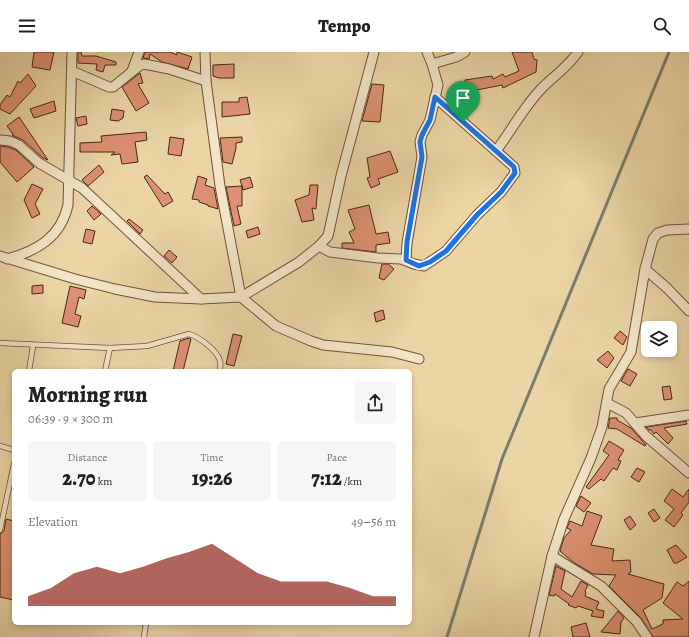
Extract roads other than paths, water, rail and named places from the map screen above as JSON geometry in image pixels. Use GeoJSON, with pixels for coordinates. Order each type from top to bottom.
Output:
{"type":"FeatureCollection","features":[{"type":"Feature","properties":{"kind":"street"},"geometry":{"type":"LineString","coordinates":[[3,259],[48,241],[59,229],[65,219],[68,205],[72,52]]}},
{"type":"Feature","properties":{"kind":"street"},"geometry":{"type":"LineString","coordinates":[[132,71],[138,52]]}},
{"type":"Feature","properties":{"kind":"street"},"geometry":{"type":"LineString","coordinates":[[205,52],[206,82],[224,206],[241,297],[276,326],[311,342],[323,345],[392,352],[420,359]]}},
{"type":"Feature","properties":{"kind":"street"},"geometry":{"type":"LineString","coordinates":[[3,259],[116,289],[155,297],[201,299],[241,297],[299,262],[319,246],[328,236],[341,176],[374,52]]}},
{"type":"Feature","properties":{"kind":"street"},"geometry":{"type":"LineString","coordinates":[[406,260],[407,242],[422,157],[420,142],[430,120],[438,85],[427,52]]}},
{"type":"Feature","properties":{"kind":"street"},"geometry":{"type":"LineString","coordinates":[[432,64],[456,57],[465,52]]}},
{"type":"Feature","properties":{"kind":"street"},"geometry":{"type":"LineString","coordinates":[[496,151],[520,115],[544,87],[570,63],[578,52]]}},
{"type":"Feature","properties":{"kind":"street"},"geometry":{"type":"LineString","coordinates":[[72,71],[113,87],[139,66],[150,64],[206,82]]}},
{"type":"Feature","properties":{"kind":"street"},"geometry":{"type":"LineString","coordinates":[[319,246],[330,252],[406,260],[414,264],[424,266],[446,251],[477,215],[501,192],[515,173],[515,170],[496,151],[435,97]]}},
{"type":"Feature","properties":{"kind":"street"},"geometry":{"type":"LineString","coordinates":[[0,140],[10,141],[19,145],[39,163],[69,179],[91,196],[201,299]]}},
{"type":"Feature","properties":{"kind":"street"},"geometry":{"type":"LineString","coordinates":[[534,637],[552,556],[564,519],[593,452],[602,427],[609,389],[631,352],[645,269],[653,239],[658,233],[667,230],[689,229]]}},
{"type":"Feature","properties":{"kind":"street"},"geometry":{"type":"LineString","coordinates":[[645,269],[689,311]]}},
{"type":"Feature","properties":{"kind":"street"},"geometry":{"type":"LineString","coordinates":[[607,403],[626,413],[646,436],[689,473]]}},
{"type":"Feature","properties":{"kind":"street"},"geometry":{"type":"LineString","coordinates":[[635,423],[689,415]]}},
{"type":"Feature","properties":{"kind":"street"},"geometry":{"type":"LineString","coordinates":[[552,556],[602,586],[625,609],[646,637]]}},
{"type":"Feature","properties":{"kind":"lane"},"geometry":{"type":"LineString","coordinates":[[0,344],[110,348],[147,346],[188,334],[194,336],[214,351],[220,362],[220,369]]}},
{"type":"Feature","properties":{"kind":"lane"},"geometry":{"type":"LineString","coordinates":[[29,369],[33,346]]}},
{"type":"Feature","properties":{"kind":"lane"},"geometry":{"type":"LineString","coordinates":[[105,369],[110,348]]}},
{"type":"Feature","properties":{"kind":"lane"},"geometry":{"type":"LineString","coordinates":[[0,446],[12,449]]}},
{"type":"Feature","properties":{"kind":"lane"},"geometry":{"type":"LineString","coordinates":[[0,530],[12,473]]}},
{"type":"Feature","properties":{"kind":"lane"},"geometry":{"type":"LineString","coordinates":[[144,637],[146,625]]}},
{"type":"Feature","properties":{"kind":"waterway"},"geometry":{"type":"LineString","coordinates":[[447,637],[502,459],[669,52]]}}]}
